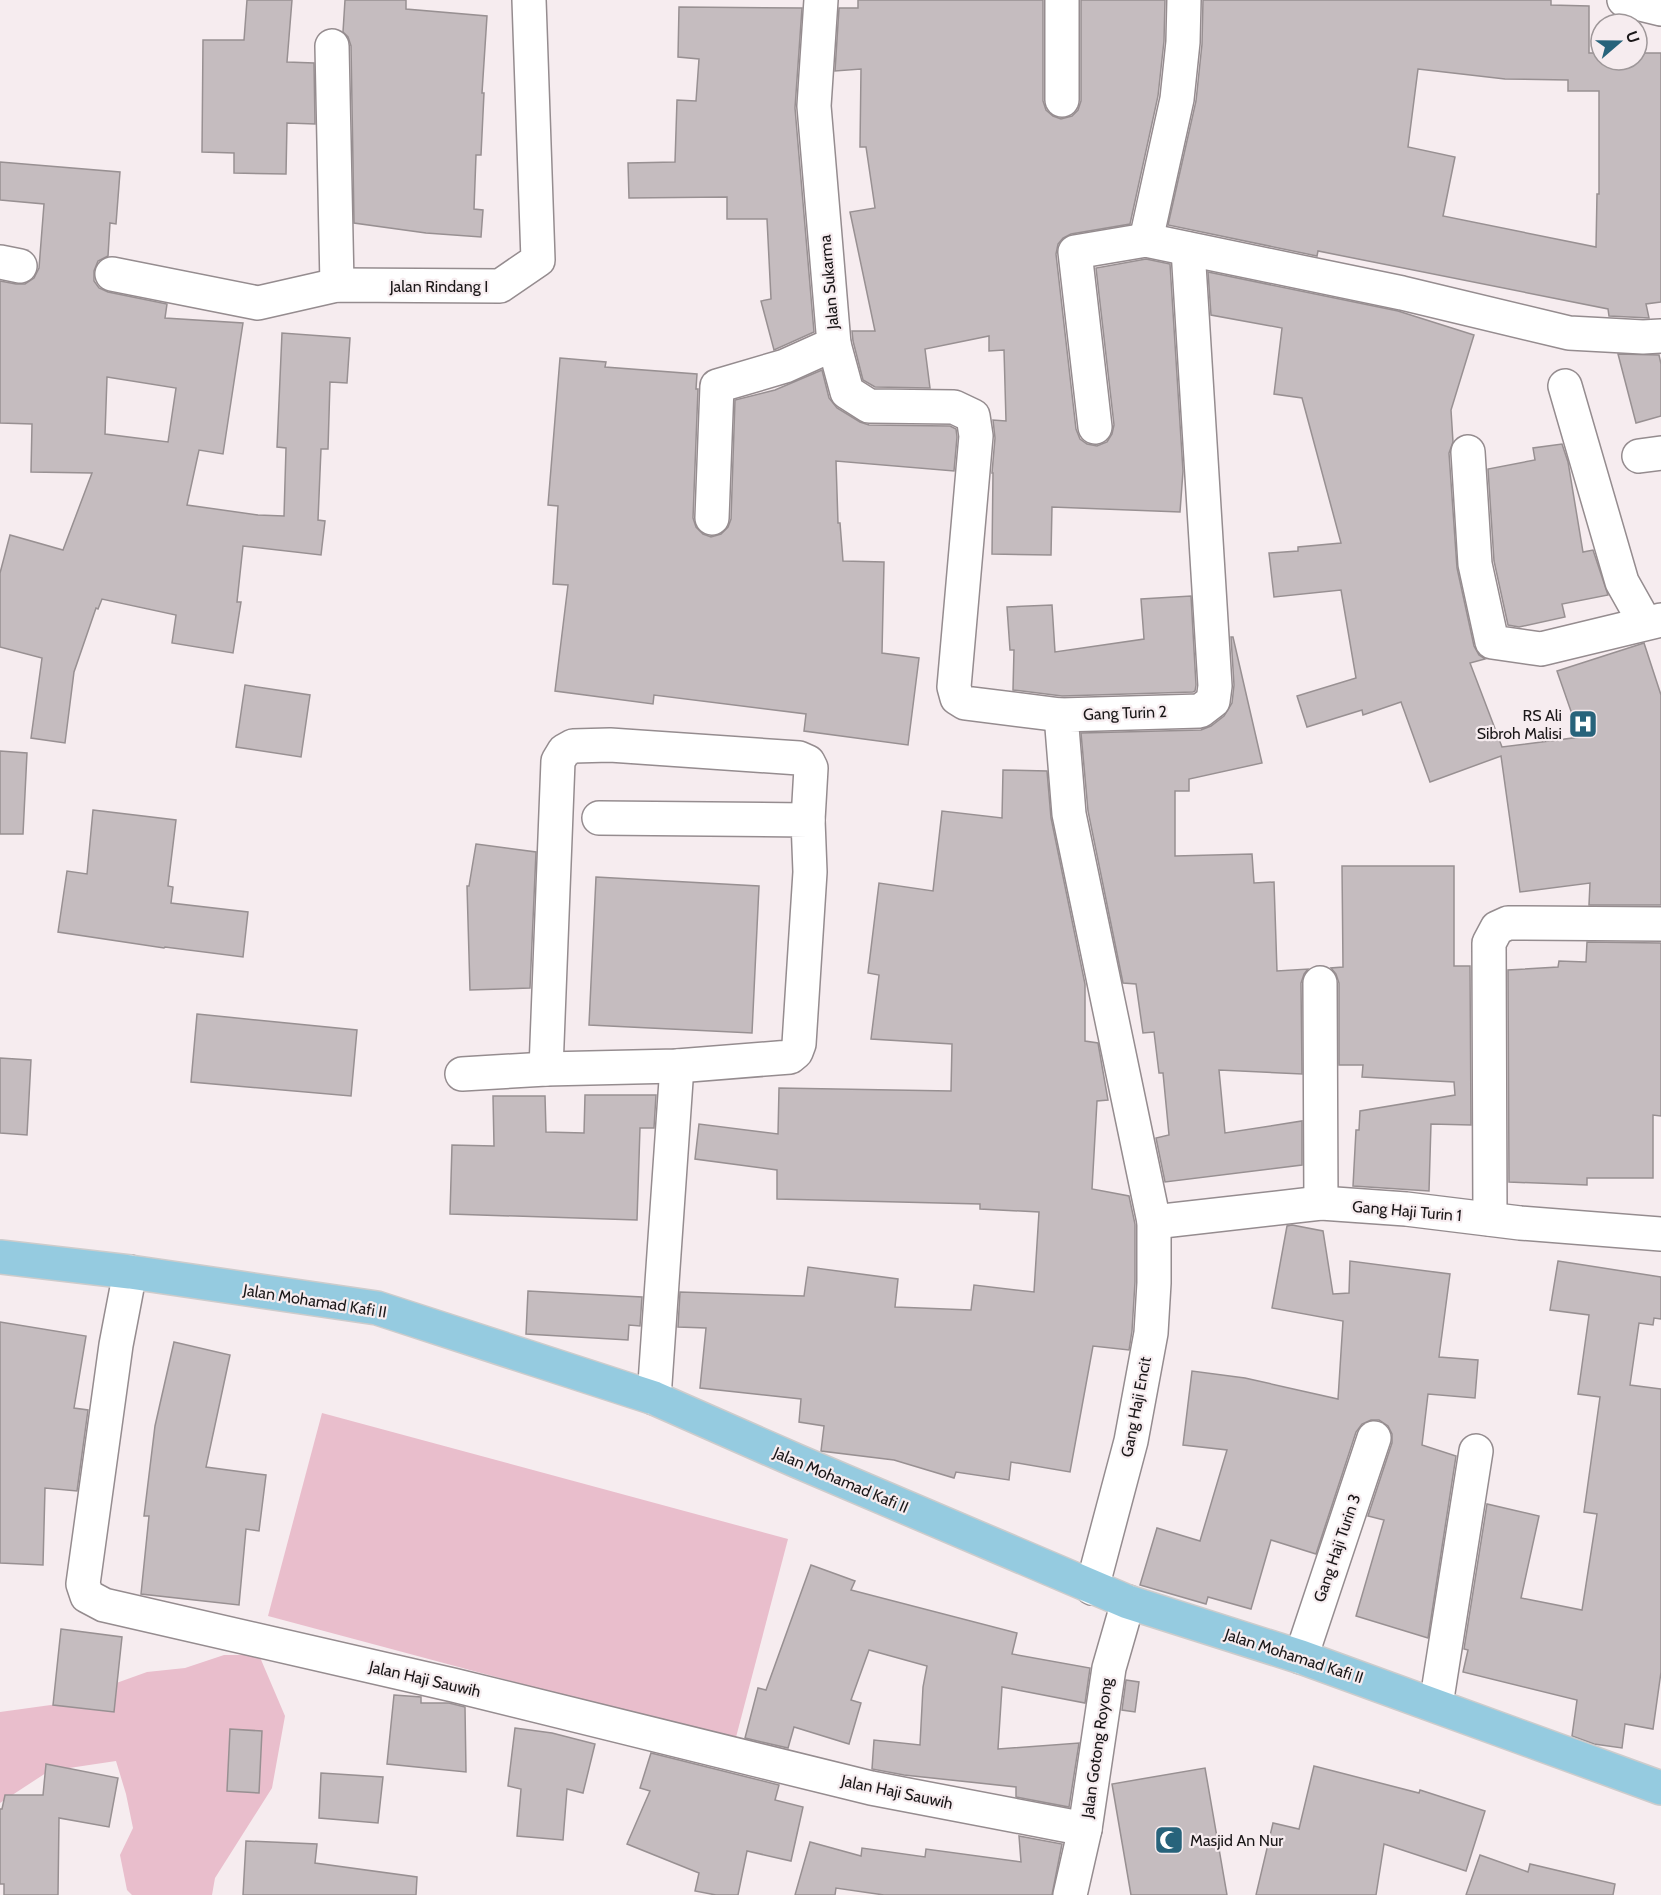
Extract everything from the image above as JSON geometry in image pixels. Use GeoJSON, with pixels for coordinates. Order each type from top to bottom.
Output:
{"type":"FeatureCollection","features":[{"type":"Feature","properties":{"kind":"main road","name":"Jalan Mohamad Kafi II"},"geometry":{"type":"LineString","coordinates":[[0,1257],[130,1272],[377,1308],[654,1398],[1092,1588],[1125,1614],[1301,1657],[1660,1785]]}},
{"type":"Feature","properties":{"kind":"street","name":"Jalan Rindang I"},"geometry":{"type":"LineString","coordinates":[[112,274],[258,303],[337,285],[500,286],[538,260],[529,0]]}},
{"type":"Feature","properties":{"kind":"street","name":"Jalan Sukarma"},"geometry":{"type":"LineString","coordinates":[[712,518],[717,386],[785,366],[834,344],[814,106],[820,0]]}},
{"type":"Feature","properties":{"kind":"street"},"geometry":{"type":"LineString","coordinates":[[1062,0],[1062,100]]}},
{"type":"Feature","properties":{"kind":"street"},"geometry":{"type":"LineString","coordinates":[[1146,240],[1177,99],[1183,42],[1184,0]]}},
{"type":"Feature","properties":{"kind":"street"},"geometry":{"type":"LineString","coordinates":[[1624,0],[1661,9]]}},
{"type":"Feature","properties":{"kind":"street"},"geometry":{"type":"LineString","coordinates":[[332,46],[337,285]]}},
{"type":"Feature","properties":{"kind":"street"},"geometry":{"type":"LineString","coordinates":[[1095,427],[1075,252],[1146,240],[1402,293],[1569,333],[1661,336]]}},
{"type":"Feature","properties":{"kind":"street","name":"Gang Turin 2"},"geometry":{"type":"LineString","coordinates":[[1154,1222],[1069,814],[1061,715],[1200,711],[1213,701],[1215,686],[1188,249]]}},
{"type":"Feature","properties":{"kind":"street"},"geometry":{"type":"LineString","coordinates":[[834,344],[847,392],[869,406],[954,407],[973,416],[976,436],[954,687],[957,698],[965,703],[1061,715]]}},
{"type":"Feature","properties":{"kind":"street"},"geometry":{"type":"LineString","coordinates":[[1468,452],[1475,564],[1492,642],[1541,649],[1653,621],[1622,582],[1565,386]]}},
{"type":"Feature","properties":{"kind":"street"},"geometry":{"type":"LineString","coordinates":[[462,1074],[546,1069],[677,1066],[790,1056],[796,1052],[799,1044],[810,872],[808,820],[811,768],[808,762],[799,758],[610,745],[573,746],[564,751],[558,760],[546,1069]]}},
{"type":"Feature","properties":{"kind":"street"},"geometry":{"type":"LineString","coordinates":[[599,818],[808,820]]}},
{"type":"Feature","properties":{"kind":"street"},"geometry":{"type":"LineString","coordinates":[[1490,1219],[1489,943],[1497,928],[1508,923],[1661,924]]}},
{"type":"Feature","properties":{"kind":"street"},"geometry":{"type":"LineString","coordinates":[[1320,983],[1321,1203]]}},
{"type":"Feature","properties":{"kind":"street"},"geometry":{"type":"LineString","coordinates":[[654,1398],[677,1066]]}},
{"type":"Feature","properties":{"kind":"street","name":"Gang Haji Turin 1"},"geometry":{"type":"LineString","coordinates":[[1154,1222],[1321,1203],[1661,1234]]}},
{"type":"Feature","properties":{"kind":"street","name":"Gang Haji Encit"},"geometry":{"type":"LineString","coordinates":[[1092,1588],[1131,1441],[1151,1333],[1154,1222]]}},
{"type":"Feature","properties":{"kind":"street","name":"Jalan Haji Sauwih"},"geometry":{"type":"LineString","coordinates":[[130,1272],[116,1345],[83,1584],[87,1596],[104,1605],[453,1685],[871,1788],[1085,1829]]}},
{"type":"Feature","properties":{"kind":"street","name":"Gang Haji Turin 3"},"geometry":{"type":"LineString","coordinates":[[1301,1657],[1374,1438]]}},
{"type":"Feature","properties":{"kind":"street"},"geometry":{"type":"LineString","coordinates":[[1436,1705],[1476,1451]]}},
{"type":"Feature","properties":{"kind":"street","name":"Jalan Gotong Royong"},"geometry":{"type":"LineString","coordinates":[[1070,1895],[1085,1829],[1109,1668],[1125,1614]]}},
{"type":"Feature","properties":{"kind":"shaded area"},"geometry":{"type":"Polygon","coordinates":[[[322,1413],[788,1539],[735,1741],[268,1616],[322,1413]]]}},
{"type":"Feature","properties":{"kind":"shaded area"},"geometry":{"type":"Polygon","coordinates":[[[224,1655],[259,1655],[285,1716],[272,1788],[215,1878],[212,1895],[132,1895],[127,1890],[120,1855],[133,1828],[116,1761],[49,1771],[0,1803],[0,1712],[58,1704],[147,1672],[185,1668],[224,1655]]]}},
{"type":"Feature","properties":{"kind":"building"},"geometry":{"type":"Polygon","coordinates":[[[247,0],[292,0],[287,62],[314,63],[315,124],[287,123],[286,174],[234,173],[234,153],[202,152],[203,40],[244,40],[247,0]]]}},
{"type":"Feature","properties":{"kind":"building"},"geometry":{"type":"Polygon","coordinates":[[[345,0],[406,0],[406,9],[487,16],[481,155],[476,155],[474,209],[483,210],[481,237],[426,233],[354,223],[351,46],[348,37],[343,32],[345,0]]]}},
{"type":"Feature","properties":{"kind":"building"},"geometry":{"type":"Polygon","coordinates":[[[858,0],[1043,0],[1043,101],[1046,110],[1061,119],[1072,116],[1078,110],[1081,101],[1081,0],[1165,0],[1164,41],[1158,96],[1130,224],[1071,234],[1058,244],[1056,254],[1076,429],[1080,439],[1087,444],[1097,446],[1107,442],[1114,425],[1096,268],[1146,259],[1170,264],[1183,471],[1180,512],[1052,507],[1051,555],[992,554],[992,473],[995,438],[993,420],[1006,421],[1004,350],[989,351],[989,336],[925,349],[930,388],[875,387],[863,380],[852,331],[875,331],[850,212],[875,208],[866,147],[860,147],[861,69],[835,71],[839,8],[858,8],[858,0]]]}},
{"type":"Feature","properties":{"kind":"building"},"geometry":{"type":"Polygon","coordinates":[[[1203,0],[1551,0],[1551,5],[1589,6],[1589,72],[1649,72],[1649,53],[1661,53],[1661,302],[1646,304],[1649,318],[1609,316],[1608,309],[1318,251],[1317,256],[1168,225],[1196,101],[1202,44],[1203,0]],[[1418,69],[1408,147],[1455,157],[1443,216],[1596,247],[1597,194],[1599,194],[1599,91],[1568,91],[1568,80],[1505,79],[1418,69]]]}},
{"type":"Feature","properties":{"kind":"building"},"geometry":{"type":"Polygon","coordinates":[[[679,7],[802,8],[795,108],[814,332],[774,350],[761,301],[771,299],[767,219],[727,219],[727,197],[629,198],[628,163],[675,162],[677,100],[696,101],[699,59],[678,57],[679,7]]]}},
{"type":"Feature","properties":{"kind":"building"},"geometry":{"type":"Polygon","coordinates":[[[0,162],[120,172],[116,224],[110,223],[108,256],[98,261],[94,271],[94,281],[99,288],[108,292],[167,304],[165,318],[243,323],[223,454],[199,450],[187,505],[258,515],[284,516],[286,448],[277,447],[282,333],[350,338],[347,383],[330,382],[328,449],[321,449],[318,520],[325,521],[321,555],[243,546],[237,602],[241,602],[233,653],[172,643],[176,615],[102,599],[98,609],[96,608],[74,672],[65,743],[31,738],[42,658],[0,647],[0,573],[10,535],[63,550],[92,473],[31,472],[32,424],[0,423],[0,281],[25,284],[34,278],[39,268],[44,204],[0,200],[0,162]],[[107,377],[105,434],[168,442],[176,388],[107,377]]]}},
{"type":"Feature","properties":{"kind":"building"},"geometry":{"type":"Polygon","coordinates":[[[1208,272],[1398,311],[1474,335],[1451,410],[1453,442],[1449,453],[1457,568],[1474,646],[1479,655],[1485,659],[1470,663],[1502,747],[1580,737],[1557,671],[1644,643],[1661,695],[1661,905],[1589,905],[1590,883],[1520,892],[1501,756],[1430,782],[1401,702],[1363,715],[1362,710],[1307,727],[1297,696],[1356,678],[1341,590],[1274,597],[1269,553],[1298,551],[1298,547],[1341,543],[1302,398],[1274,394],[1282,328],[1211,315],[1208,272]]]}},
{"type":"Feature","properties":{"kind":"building"},"geometry":{"type":"Polygon","coordinates":[[[1618,354],[1659,355],[1661,416],[1636,423],[1618,354]]]}},
{"type":"Feature","properties":{"kind":"building"},"geometry":{"type":"Polygon","coordinates":[[[560,358],[606,362],[605,367],[697,374],[693,518],[696,527],[703,534],[711,537],[721,534],[728,527],[731,519],[735,400],[775,390],[822,370],[829,398],[837,408],[860,422],[869,425],[950,426],[956,429],[954,471],[836,461],[838,523],[840,523],[843,561],[884,562],[882,653],[919,658],[908,745],[804,731],[806,714],[654,695],[653,704],[555,691],[568,585],[553,584],[558,506],[548,505],[560,358]]]}},
{"type":"Feature","properties":{"kind":"building"},"geometry":{"type":"Polygon","coordinates":[[[1562,444],[1568,462],[1583,552],[1593,550],[1608,595],[1562,604],[1565,617],[1519,627],[1508,625],[1494,561],[1488,469],[1535,460],[1533,448],[1562,444]]]}},
{"type":"Feature","properties":{"kind":"building"},"geometry":{"type":"Polygon","coordinates":[[[1191,596],[1195,691],[1062,696],[1013,690],[1014,650],[1010,650],[1007,607],[1052,605],[1055,652],[1144,639],[1141,599],[1191,596]]]}},
{"type":"Feature","properties":{"kind":"building"},"geometry":{"type":"Polygon","coordinates":[[[1231,637],[1233,637],[1262,763],[1189,779],[1189,791],[1175,791],[1175,856],[1252,854],[1254,883],[1274,882],[1277,971],[1308,969],[1301,983],[1302,1074],[1219,1070],[1225,1133],[1302,1121],[1302,1165],[1165,1182],[1156,1138],[1169,1135],[1163,1073],[1159,1073],[1154,1032],[1143,1033],[1136,984],[1123,983],[1088,811],[1081,733],[1201,730],[1211,726],[1224,716],[1232,703],[1234,685],[1231,637]]]}},
{"type":"Feature","properties":{"kind":"building"},"geometry":{"type":"Polygon","coordinates":[[[245,685],[310,695],[301,757],[236,747],[245,685]]]}},
{"type":"Feature","properties":{"kind":"building"},"geometry":{"type":"Polygon","coordinates":[[[0,751],[27,753],[23,834],[0,834],[0,751]]]}},
{"type":"Feature","properties":{"kind":"building"},"geometry":{"type":"Polygon","coordinates":[[[1003,770],[1047,771],[1051,818],[1085,984],[1085,1041],[1098,1043],[1108,1100],[1097,1101],[1092,1189],[1129,1196],[1135,1224],[1135,1282],[1129,1350],[1093,1346],[1070,1472],[1011,1462],[1009,1480],[956,1472],[954,1478],[894,1460],[821,1451],[824,1426],[799,1422],[801,1399],[700,1388],[706,1328],[678,1327],[680,1292],[804,1296],[808,1267],[898,1279],[895,1307],[971,1310],[974,1285],[1034,1292],[1039,1212],[980,1209],[980,1204],[777,1199],[777,1170],[695,1159],[699,1124],[778,1134],[779,1088],[951,1091],[952,1044],[871,1039],[879,975],[868,973],[879,883],[933,891],[942,811],[1002,818],[1003,770]]]}},
{"type":"Feature","properties":{"kind":"building"},"geometry":{"type":"Polygon","coordinates":[[[93,810],[176,820],[168,886],[173,887],[171,903],[248,912],[243,957],[58,932],[67,871],[87,874],[93,810]]]}},
{"type":"Feature","properties":{"kind":"building"},"geometry":{"type":"Polygon","coordinates":[[[476,844],[536,852],[530,988],[470,990],[467,886],[469,886],[476,844]]]}},
{"type":"Feature","properties":{"kind":"building"},"geometry":{"type":"Polygon","coordinates":[[[1342,866],[1454,866],[1454,966],[1470,966],[1471,1125],[1431,1124],[1429,1191],[1353,1186],[1356,1130],[1359,1130],[1360,1111],[1455,1095],[1454,1082],[1362,1077],[1363,1065],[1339,1065],[1339,983],[1331,968],[1343,967],[1342,866]]]}},
{"type":"Feature","properties":{"kind":"building"},"geometry":{"type":"Polygon","coordinates":[[[596,877],[759,886],[752,1033],[589,1025],[596,877]]]}},
{"type":"Feature","properties":{"kind":"building"},"geometry":{"type":"Polygon","coordinates":[[[1587,942],[1661,943],[1661,1116],[1653,1115],[1653,1178],[1587,1178],[1587,1185],[1509,1182],[1508,970],[1558,967],[1559,961],[1586,962],[1587,942]]]}},
{"type":"Feature","properties":{"kind":"building"},"geometry":{"type":"Polygon","coordinates":[[[197,1014],[357,1030],[351,1096],[191,1082],[197,1014]]]}},
{"type":"Feature","properties":{"kind":"building"},"geometry":{"type":"Polygon","coordinates":[[[0,1058],[31,1060],[27,1135],[0,1133],[0,1058]]]}},
{"type":"Feature","properties":{"kind":"building"},"geometry":{"type":"Polygon","coordinates":[[[585,1095],[656,1095],[654,1128],[640,1128],[637,1220],[450,1214],[452,1145],[494,1146],[493,1096],[545,1096],[546,1132],[584,1133],[585,1095]]]}},
{"type":"Feature","properties":{"kind":"building"},"geometry":{"type":"Polygon","coordinates":[[[1287,1226],[1323,1231],[1333,1294],[1349,1293],[1350,1261],[1450,1274],[1439,1357],[1478,1360],[1475,1398],[1428,1394],[1422,1445],[1456,1456],[1428,1638],[1356,1616],[1384,1520],[1368,1516],[1392,1443],[1392,1434],[1388,1426],[1379,1420],[1371,1420],[1362,1424],[1356,1432],[1316,1554],[1271,1540],[1251,1609],[1208,1597],[1206,1604],[1140,1585],[1157,1528],[1200,1541],[1227,1450],[1183,1445],[1192,1371],[1245,1378],[1338,1399],[1343,1321],[1272,1308],[1287,1226]]]}},
{"type":"Feature","properties":{"kind":"building"},"geometry":{"type":"Polygon","coordinates":[[[1558,1261],[1661,1277],[1661,1319],[1654,1318],[1653,1325],[1639,1323],[1630,1385],[1661,1389],[1661,1672],[1653,1729],[1625,1724],[1622,1748],[1594,1744],[1572,1736],[1577,1700],[1463,1672],[1468,1650],[1464,1649],[1487,1504],[1539,1516],[1521,1598],[1582,1610],[1597,1514],[1584,1512],[1600,1397],[1578,1394],[1589,1315],[1550,1310],[1558,1261]]]}},
{"type":"Feature","properties":{"kind":"building"},"geometry":{"type":"Polygon","coordinates":[[[528,1291],[642,1297],[640,1326],[629,1325],[628,1340],[526,1334],[528,1291]]]}},
{"type":"Feature","properties":{"kind":"building"},"geometry":{"type":"Polygon","coordinates":[[[0,1322],[86,1336],[74,1408],[88,1410],[77,1491],[45,1488],[43,1565],[0,1563],[0,1322]]]}},
{"type":"Feature","properties":{"kind":"building"},"geometry":{"type":"Polygon","coordinates":[[[174,1342],[230,1355],[206,1467],[266,1475],[259,1531],[246,1529],[239,1605],[141,1594],[149,1516],[144,1516],[155,1426],[174,1342]]]}},
{"type":"Feature","properties":{"kind":"building"},"geometry":{"type":"Polygon","coordinates":[[[811,1565],[855,1581],[851,1590],[1017,1633],[1012,1654],[1090,1668],[1085,1703],[1002,1687],[998,1749],[1079,1743],[1069,1807],[1016,1797],[1016,1787],[904,1775],[872,1769],[874,1740],[920,1745],[923,1687],[927,1666],[869,1650],[851,1700],[861,1703],[849,1744],[794,1727],[788,1748],[745,1738],[758,1688],[766,1690],[811,1565]]]}},
{"type":"Feature","properties":{"kind":"building"},"geometry":{"type":"Polygon","coordinates":[[[61,1629],[122,1637],[114,1712],[53,1705],[61,1629]]]}},
{"type":"Feature","properties":{"kind":"building"},"geometry":{"type":"Polygon","coordinates":[[[1126,1680],[1139,1682],[1135,1712],[1122,1710],[1126,1680]]]}},
{"type":"Feature","properties":{"kind":"building"},"geometry":{"type":"Polygon","coordinates":[[[394,1695],[421,1697],[421,1703],[449,1703],[465,1707],[466,1772],[387,1764],[394,1695]]]}},
{"type":"Feature","properties":{"kind":"building"},"geometry":{"type":"Polygon","coordinates":[[[515,1728],[552,1733],[595,1744],[583,1793],[567,1789],[563,1840],[517,1836],[521,1789],[508,1786],[515,1728]]]}},
{"type":"Feature","properties":{"kind":"building"},"geometry":{"type":"Polygon","coordinates":[[[230,1729],[262,1731],[259,1793],[227,1791],[230,1729]]]}},
{"type":"Feature","properties":{"kind":"building"},"geometry":{"type":"Polygon","coordinates":[[[651,1753],[779,1785],[775,1800],[803,1807],[791,1861],[747,1851],[738,1895],[716,1895],[695,1891],[699,1873],[627,1844],[650,1791],[640,1788],[651,1753]]]}},
{"type":"Feature","properties":{"kind":"building"},"geometry":{"type":"Polygon","coordinates":[[[46,1764],[118,1778],[109,1827],[59,1818],[58,1895],[4,1895],[4,1884],[0,1884],[0,1809],[2,1809],[5,1795],[43,1795],[46,1764]]]}},
{"type":"Feature","properties":{"kind":"building"},"geometry":{"type":"Polygon","coordinates":[[[1314,1766],[1419,1793],[1420,1790],[1485,1811],[1466,1871],[1384,1844],[1376,1895],[1256,1895],[1273,1823],[1299,1829],[1314,1766]]]}},
{"type":"Feature","properties":{"kind":"building","name":"Masjid An Nur"},"geometry":{"type":"Polygon","coordinates":[[[1205,1768],[1227,1895],[1131,1895],[1112,1784],[1205,1768]]]}},
{"type":"Feature","properties":{"kind":"building"},"geometry":{"type":"Polygon","coordinates":[[[321,1773],[383,1777],[378,1823],[319,1818],[321,1773]]]}},
{"type":"Feature","properties":{"kind":"building"},"geometry":{"type":"Polygon","coordinates":[[[1019,1836],[1062,1844],[1052,1895],[884,1895],[836,1888],[835,1895],[795,1895],[810,1842],[861,1856],[862,1848],[925,1857],[926,1849],[1021,1862],[1019,1836]]]}},
{"type":"Feature","properties":{"kind":"building"},"geometry":{"type":"Polygon","coordinates":[[[246,1841],[317,1844],[315,1863],[417,1877],[416,1895],[243,1895],[246,1841]]]}},
{"type":"Feature","properties":{"kind":"building"},"geometry":{"type":"Polygon","coordinates":[[[1480,1855],[1528,1872],[1530,1864],[1615,1884],[1613,1895],[1466,1895],[1480,1855]]]}},
{"type":"Feature","properties":{"kind":"place","name":"RS Ali Sibroh Malisi"},"geometry":{"type":"Point","coordinates":[1583,724]}},
{"type":"Feature","properties":{"kind":"place","name":"Masjid An Nur"},"geometry":{"type":"Point","coordinates":[1169,1840]}}]}
